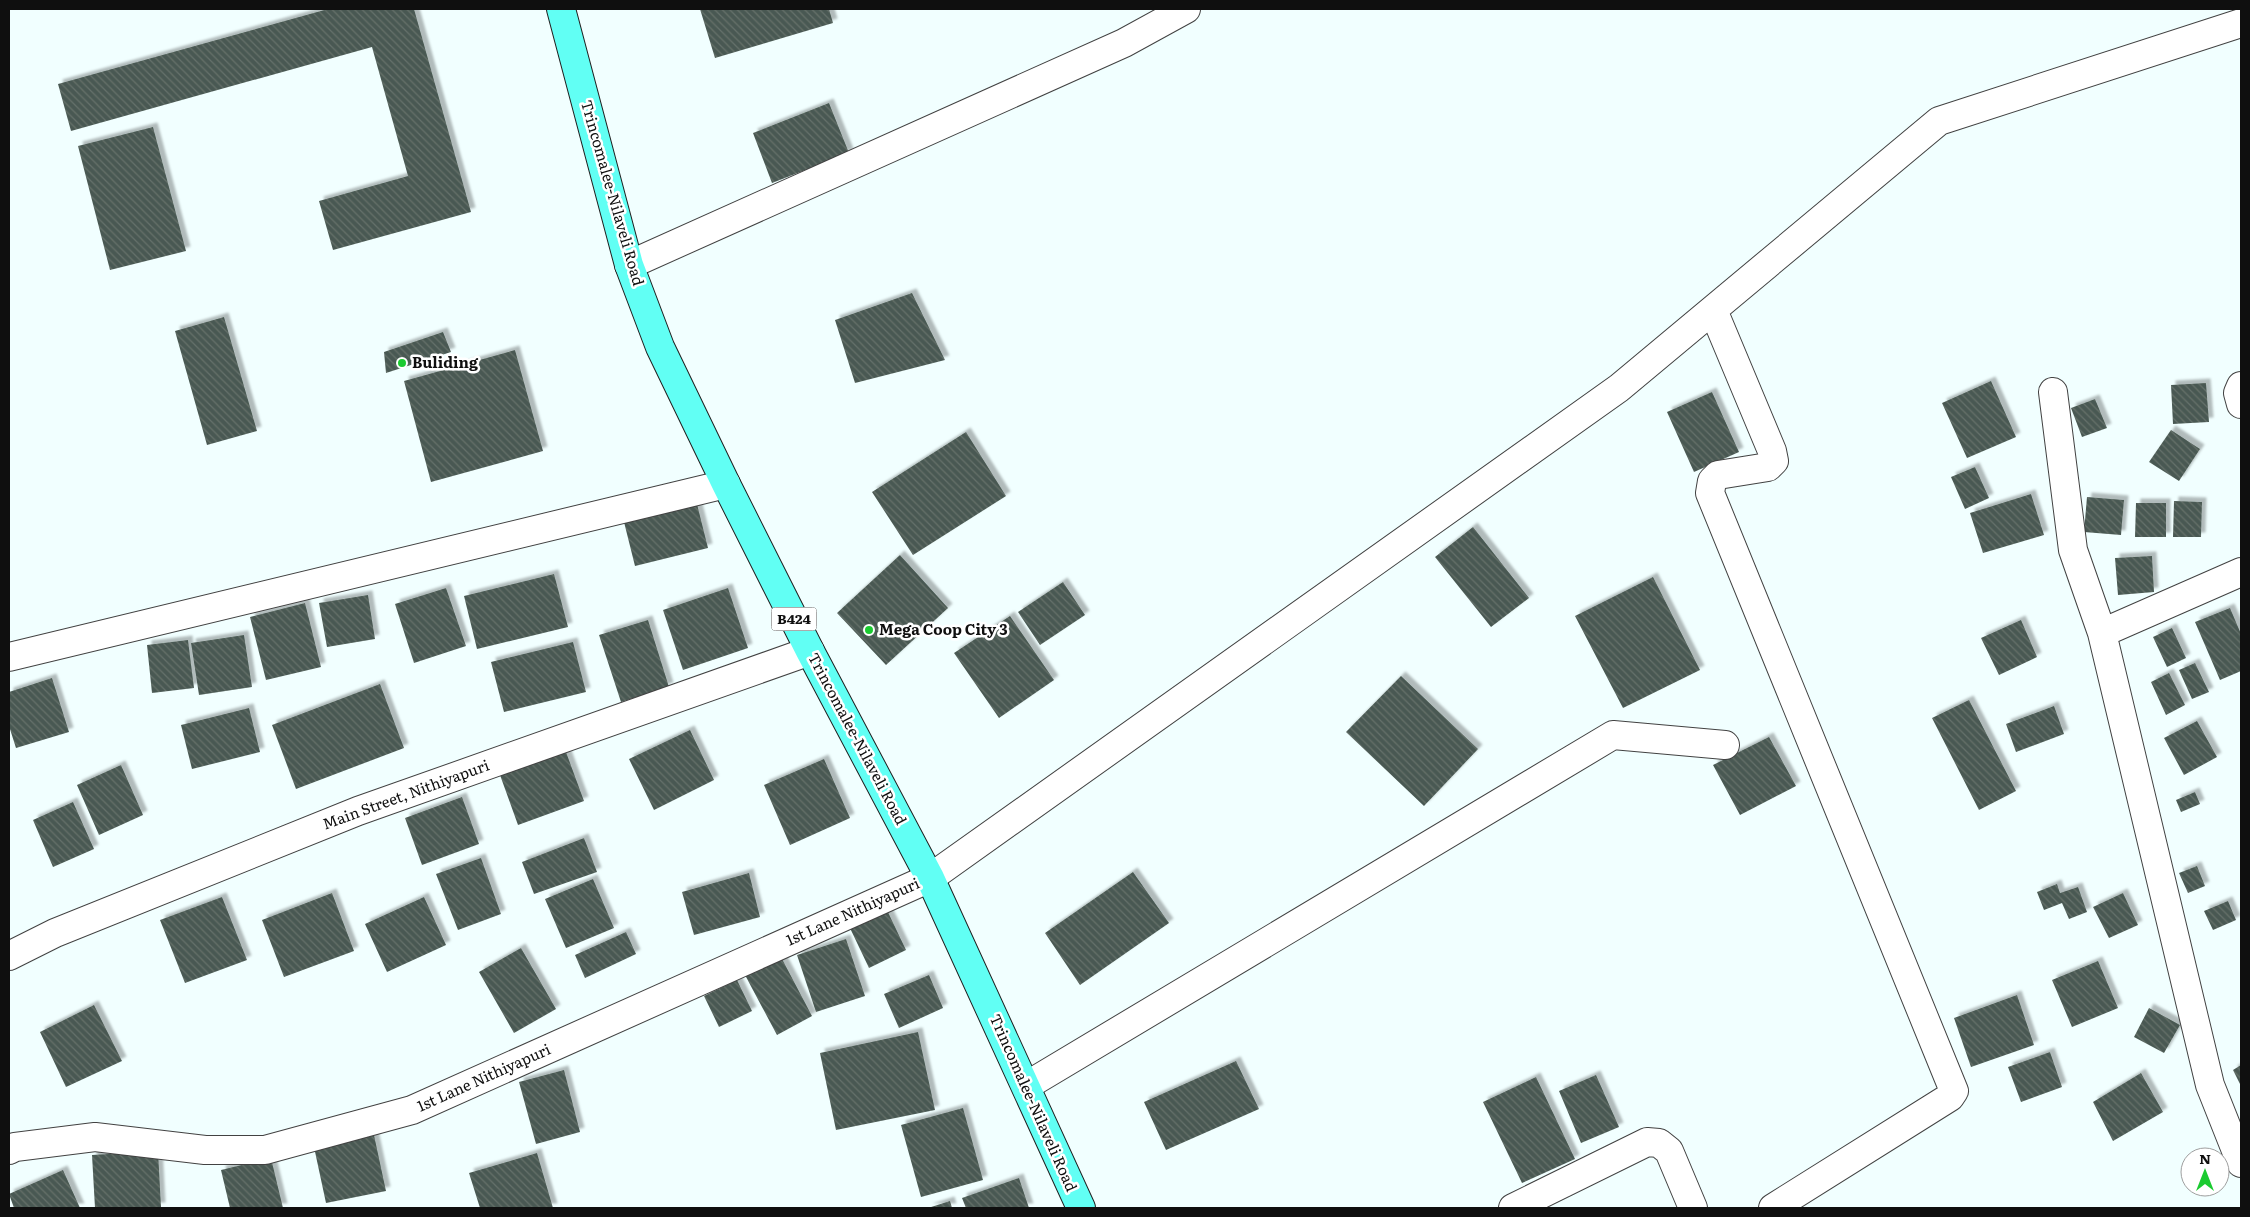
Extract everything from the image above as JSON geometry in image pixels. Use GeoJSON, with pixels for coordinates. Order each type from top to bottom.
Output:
{"type":"FeatureCollection","features":[{"type":"Feature","properties":{"kind":"main road","name":"Trincomalee-Nilaveli Road"},"geometry":{"type":"LineString","coordinates":[[561,9],[629,265],[660,347],[810,651],[930,878],[1081,1208]]}},
{"type":"Feature","properties":{"kind":"street"},"geometry":{"type":"LineString","coordinates":[[629,265],[1124,43],[1186,9]]}},
{"type":"Feature","properties":{"kind":"street","name":"1st Lane Nithiyapuri"},"geometry":{"type":"LineString","coordinates":[[9,1150],[15,1146],[95,1136],[205,1150],[265,1150],[412,1110],[930,878],[1619,388],[1939,121],[2241,23]]}},
{"type":"Feature","properties":{"kind":"street"},"geometry":{"type":"LineString","coordinates":[[1713,310],[1772,451],[1774,461],[1768,467],[1718,475],[1712,481],[1710,493],[1954,1091],[1950,1097],[1773,1208]]}},
{"type":"Feature","properties":{"kind":"street"},"geometry":{"type":"LineString","coordinates":[[2241,386],[2238,394],[2241,404]]}},
{"type":"Feature","properties":{"kind":"street"},"geometry":{"type":"LineString","coordinates":[[2053,392],[2073,550],[2102,633],[2210,1085],[2241,1162]]}},
{"type":"Feature","properties":{"kind":"street"},"geometry":{"type":"LineString","coordinates":[[9,657],[726,484]]}},
{"type":"Feature","properties":{"kind":"street"},"geometry":{"type":"LineString","coordinates":[[2102,633],[2241,572]]}},
{"type":"Feature","properties":{"kind":"street","name":"Main Street, Nithiyapuri"},"geometry":{"type":"LineString","coordinates":[[9,956],[55,934],[358,811],[810,651]]}},
{"type":"Feature","properties":{"kind":"street"},"geometry":{"type":"LineString","coordinates":[[1026,1086],[1613,735],[1725,745]]}},
{"type":"Feature","properties":{"kind":"street"},"geometry":{"type":"LineString","coordinates":[[1513,1208],[1647,1142],[1659,1143],[1669,1151],[1694,1208]]}},
{"type":"Feature","properties":{"kind":"building"},"geometry":{"type":"Polygon","coordinates":[[[328,9],[414,9],[471,212],[333,250],[319,201],[408,176],[372,47],[71,131],[58,84],[328,9]]]}},
{"type":"Feature","properties":{"kind":"building"},"geometry":{"type":"Polygon","coordinates":[[[700,9],[829,9],[833,23],[715,58],[700,9]]]}},
{"type":"Feature","properties":{"kind":"building"},"geometry":{"type":"Polygon","coordinates":[[[829,103],[849,153],[772,183],[753,133],[829,103]]]}},
{"type":"Feature","properties":{"kind":"building"},"geometry":{"type":"Polygon","coordinates":[[[153,127],[186,251],[110,270],[78,146],[153,127]]]}},
{"type":"Feature","properties":{"kind":"building"},"geometry":{"type":"Polygon","coordinates":[[[912,293],[945,360],[855,383],[835,320],[912,293]]]}},
{"type":"Feature","properties":{"kind":"building"},"geometry":{"type":"Polygon","coordinates":[[[224,317],[257,431],[207,445],[175,331],[224,317]]]}},
{"type":"Feature","properties":{"kind":"building","name":"Buliding"},"geometry":{"type":"Polygon","coordinates":[[[443,332],[451,352],[386,373],[384,352],[443,332]]]}},
{"type":"Feature","properties":{"kind":"building"},"geometry":{"type":"Polygon","coordinates":[[[515,350],[543,451],[431,482],[404,381],[515,350]]]}},
{"type":"Feature","properties":{"kind":"building"},"geometry":{"type":"Polygon","coordinates":[[[1991,381],[2016,437],[1967,458],[1942,403],[1991,381]]]}},
{"type":"Feature","properties":{"kind":"building"},"geometry":{"type":"Polygon","coordinates":[[[2206,383],[2209,422],[2173,424],[2171,385],[2206,383]]]}},
{"type":"Feature","properties":{"kind":"building"},"geometry":{"type":"Polygon","coordinates":[[[1712,392],[1739,452],[1694,472],[1667,412],[1712,392]]]}},
{"type":"Feature","properties":{"kind":"building"},"geometry":{"type":"Polygon","coordinates":[[[2095,399],[2107,428],[2082,437],[2071,408],[2095,399]]]}},
{"type":"Feature","properties":{"kind":"building"},"geometry":{"type":"Polygon","coordinates":[[[2171,430],[2200,449],[2179,481],[2149,462],[2171,430]]]}},
{"type":"Feature","properties":{"kind":"building"},"geometry":{"type":"Polygon","coordinates":[[[966,432],[1006,496],[913,555],[872,492],[966,432]]]}},
{"type":"Feature","properties":{"kind":"building"},"geometry":{"type":"Polygon","coordinates":[[[1975,467],[1989,498],[1965,509],[1951,477],[1975,467]]]}},
{"type":"Feature","properties":{"kind":"building"},"geometry":{"type":"Polygon","coordinates":[[[2031,494],[2044,535],[1983,553],[1970,513],[2031,494]]]}},
{"type":"Feature","properties":{"kind":"building"},"geometry":{"type":"Polygon","coordinates":[[[2087,497],[2124,500],[2121,535],[2084,532],[2087,497]]]}},
{"type":"Feature","properties":{"kind":"building"},"geometry":{"type":"Polygon","coordinates":[[[2174,501],[2202,502],[2201,537],[2173,537],[2174,501]]]}},
{"type":"Feature","properties":{"kind":"building"},"geometry":{"type":"Polygon","coordinates":[[[2136,503],[2166,503],[2166,537],[2135,537],[2136,503]]]}},
{"type":"Feature","properties":{"kind":"building"},"geometry":{"type":"Polygon","coordinates":[[[697,504],[708,548],[635,566],[624,522],[697,504]]]}},
{"type":"Feature","properties":{"kind":"building"},"geometry":{"type":"Polygon","coordinates":[[[1473,527],[1529,598],[1491,627],[1435,557],[1473,527]]]}},
{"type":"Feature","properties":{"kind":"building"},"geometry":{"type":"Polygon","coordinates":[[[900,555],[948,608],[886,665],[837,613],[900,555]]]}},
{"type":"Feature","properties":{"kind":"building"},"geometry":{"type":"Polygon","coordinates":[[[2152,556],[2154,592],[2118,595],[2115,558],[2152,556]]]}},
{"type":"Feature","properties":{"kind":"building"},"geometry":{"type":"Polygon","coordinates":[[[554,574],[568,627],[477,649],[464,596],[554,574]]]}},
{"type":"Feature","properties":{"kind":"building"},"geometry":{"type":"Polygon","coordinates":[[[1653,577],[1700,670],[1623,708],[1575,616],[1653,577]]]}},
{"type":"Feature","properties":{"kind":"building"},"geometry":{"type":"Polygon","coordinates":[[[1063,582],[1085,615],[1040,645],[1018,612],[1063,582]]]}},
{"type":"Feature","properties":{"kind":"building"},"geometry":{"type":"Polygon","coordinates":[[[446,588],[466,646],[414,663],[395,604],[446,588]]]}},
{"type":"Feature","properties":{"kind":"building"},"geometry":{"type":"Polygon","coordinates":[[[728,588],[748,648],[683,670],[663,610],[728,588]]]}},
{"type":"Feature","properties":{"kind":"building"},"geometry":{"type":"Polygon","coordinates":[[[368,595],[375,639],[327,647],[319,603],[368,595]]]}},
{"type":"Feature","properties":{"kind":"building"},"geometry":{"type":"Polygon","coordinates":[[[305,603],[321,667],[266,680],[250,617],[305,603]]]}},
{"type":"Feature","properties":{"kind":"building"},"geometry":{"type":"Polygon","coordinates":[[[2230,608],[2241,634],[2241,671],[2220,680],[2195,622],[2230,608]]]}},
{"type":"Feature","properties":{"kind":"building"},"geometry":{"type":"Polygon","coordinates":[[[1010,616],[1054,680],[999,718],[954,653],[1010,616]]]}},
{"type":"Feature","properties":{"kind":"building"},"geometry":{"type":"Polygon","coordinates":[[[648,620],[669,687],[621,702],[599,635],[648,620]]]}},
{"type":"Feature","properties":{"kind":"building"},"geometry":{"type":"Polygon","coordinates":[[[2021,620],[2037,657],[1999,675],[1981,638],[2021,620]]]}},
{"type":"Feature","properties":{"kind":"building"},"geometry":{"type":"Polygon","coordinates":[[[2172,628],[2186,658],[2167,667],[2153,637],[2172,628]]]}},
{"type":"Feature","properties":{"kind":"building"},"geometry":{"type":"Polygon","coordinates":[[[244,635],[252,687],[199,695],[191,643],[244,635]]]}},
{"type":"Feature","properties":{"kind":"building"},"geometry":{"type":"Polygon","coordinates":[[[188,640],[194,688],[152,693],[147,645],[188,640]]]}},
{"type":"Feature","properties":{"kind":"building"},"geometry":{"type":"Polygon","coordinates":[[[573,642],[586,692],[504,712],[491,662],[573,642]]]}},
{"type":"Feature","properties":{"kind":"building"},"geometry":{"type":"Polygon","coordinates":[[[2195,663],[2209,692],[2192,699],[2179,670],[2195,663]]]}},
{"type":"Feature","properties":{"kind":"building"},"geometry":{"type":"Polygon","coordinates":[[[2169,673],[2185,705],[2166,715],[2151,682],[2169,673]]]}},
{"type":"Feature","properties":{"kind":"building"},"geometry":{"type":"Polygon","coordinates":[[[1401,676],[1478,749],[1424,806],[1346,732],[1401,676]]]}},
{"type":"Feature","properties":{"kind":"building"},"geometry":{"type":"Polygon","coordinates":[[[52,678],[69,732],[16,748],[9,726],[9,692],[52,678]]]}},
{"type":"Feature","properties":{"kind":"building"},"geometry":{"type":"Polygon","coordinates":[[[380,684],[404,748],[296,789],[272,725],[380,684]]]}},
{"type":"Feature","properties":{"kind":"building"},"geometry":{"type":"Polygon","coordinates":[[[1969,700],[2016,791],[1979,810],[1932,718],[1969,700]]]}},
{"type":"Feature","properties":{"kind":"building"},"geometry":{"type":"Polygon","coordinates":[[[2054,706],[2064,734],[2016,752],[2006,724],[2054,706]]]}},
{"type":"Feature","properties":{"kind":"building"},"geometry":{"type":"Polygon","coordinates":[[[249,708],[260,752],[192,769],[181,725],[249,708]]]}},
{"type":"Feature","properties":{"kind":"building"},"geometry":{"type":"Polygon","coordinates":[[[2197,721],[2217,757],[2184,775],[2164,738],[2197,721]]]}},
{"type":"Feature","properties":{"kind":"building"},"geometry":{"type":"Polygon","coordinates":[[[690,730],[714,780],[654,810],[629,759],[690,730]]]}},
{"type":"Feature","properties":{"kind":"building"},"geometry":{"type":"Polygon","coordinates":[[[1769,737],[1796,786],[1740,815],[1713,765],[1769,737]]]}},
{"type":"Feature","properties":{"kind":"building"},"geometry":{"type":"Polygon","coordinates":[[[566,752],[584,801],[518,825],[500,775],[566,752]]]}},
{"type":"Feature","properties":{"kind":"building"},"geometry":{"type":"Polygon","coordinates":[[[824,759],[850,818],[790,845],[764,785],[824,759]]]}},
{"type":"Feature","properties":{"kind":"building"},"geometry":{"type":"Polygon","coordinates":[[[121,765],[143,815],[99,835],[77,785],[121,765]]]}},
{"type":"Feature","properties":{"kind":"building"},"geometry":{"type":"Polygon","coordinates":[[[2195,792],[2200,804],[2181,812],[2176,800],[2195,792]]]}},
{"type":"Feature","properties":{"kind":"building"},"geometry":{"type":"Polygon","coordinates":[[[462,797],[479,844],[422,865],[405,818],[462,797]]]}},
{"type":"Feature","properties":{"kind":"building"},"geometry":{"type":"Polygon","coordinates":[[[73,802],[94,849],[53,867],[33,820],[73,802]]]}},
{"type":"Feature","properties":{"kind":"building"},"geometry":{"type":"Polygon","coordinates":[[[584,838],[597,872],[534,894],[522,862],[584,838]]]}},
{"type":"Feature","properties":{"kind":"building"},"geometry":{"type":"Polygon","coordinates":[[[481,858],[501,914],[458,930],[436,874],[481,858]]]}},
{"type":"Feature","properties":{"kind":"building"},"geometry":{"type":"Polygon","coordinates":[[[2197,866],[2205,886],[2188,893],[2179,873],[2197,866]]]}},
{"type":"Feature","properties":{"kind":"building"},"geometry":{"type":"Polygon","coordinates":[[[1133,872],[1169,923],[1080,985],[1045,933],[1133,872]]]}},
{"type":"Feature","properties":{"kind":"building"},"geometry":{"type":"Polygon","coordinates":[[[749,873],[760,917],[694,935],[682,892],[749,873]]]}},
{"type":"Feature","properties":{"kind":"building"},"geometry":{"type":"Polygon","coordinates":[[[593,879],[614,928],[566,948],[545,899],[593,879]]]}},
{"type":"Feature","properties":{"kind":"building"},"geometry":{"type":"Polygon","coordinates":[[[2057,884],[2060,893],[2078,887],[2087,912],[2069,919],[2062,903],[2044,910],[2037,892],[2057,884]]]}},
{"type":"Feature","properties":{"kind":"building"},"geometry":{"type":"Polygon","coordinates":[[[332,893],[354,951],[284,977],[262,920],[332,893]]]}},
{"type":"Feature","properties":{"kind":"building"},"geometry":{"type":"Polygon","coordinates":[[[2123,893],[2138,925],[2109,938],[2093,907],[2123,893]]]}},
{"type":"Feature","properties":{"kind":"building"},"geometry":{"type":"Polygon","coordinates":[[[222,897],[247,960],[185,983],[160,920],[222,897]]]}},
{"type":"Feature","properties":{"kind":"building"},"geometry":{"type":"Polygon","coordinates":[[[424,897],[446,945],[387,972],[365,924],[424,897]]]}},
{"type":"Feature","properties":{"kind":"building"},"geometry":{"type":"Polygon","coordinates":[[[2228,901],[2236,920],[2213,930],[2204,911],[2228,901]]]}},
{"type":"Feature","properties":{"kind":"building"},"geometry":{"type":"Polygon","coordinates":[[[886,908],[906,950],[869,968],[849,926],[886,908]]]}},
{"type":"Feature","properties":{"kind":"building"},"geometry":{"type":"Polygon","coordinates":[[[626,932],[636,954],[585,978],[575,955],[626,932]]]}},
{"type":"Feature","properties":{"kind":"building"},"geometry":{"type":"Polygon","coordinates":[[[846,939],[865,996],[816,1012],[797,955],[846,939]]]}},
{"type":"Feature","properties":{"kind":"building"},"geometry":{"type":"Polygon","coordinates":[[[521,948],[556,1009],[514,1033],[479,972],[521,948]]]}},
{"type":"Feature","properties":{"kind":"building"},"geometry":{"type":"Polygon","coordinates":[[[781,957],[812,1016],[777,1035],[745,975],[781,957]]]}},
{"type":"Feature","properties":{"kind":"building"},"geometry":{"type":"Polygon","coordinates":[[[2098,961],[2118,1008],[2072,1027],[2052,980],[2098,961]]]}},
{"type":"Feature","properties":{"kind":"building"},"geometry":{"type":"Polygon","coordinates":[[[929,975],[943,1008],[899,1028],[884,994],[929,975]]]}},
{"type":"Feature","properties":{"kind":"building"},"geometry":{"type":"Polygon","coordinates":[[[737,980],[752,1011],[719,1027],[704,996],[737,980]]]}},
{"type":"Feature","properties":{"kind":"building"},"geometry":{"type":"Polygon","coordinates":[[[2017,995],[2034,1045],[1971,1067],[1954,1018],[2017,995]]]}},
{"type":"Feature","properties":{"kind":"building"},"geometry":{"type":"Polygon","coordinates":[[[94,1005],[122,1061],[66,1087],[40,1032],[94,1005]]]}},
{"type":"Feature","properties":{"kind":"building"},"geometry":{"type":"Polygon","coordinates":[[[2149,1008],[2180,1025],[2164,1053],[2134,1037],[2149,1008]]]}},
{"type":"Feature","properties":{"kind":"building"},"geometry":{"type":"Polygon","coordinates":[[[918,1032],[935,1110],[836,1130],[820,1053],[918,1032]]]}},
{"type":"Feature","properties":{"kind":"building"},"geometry":{"type":"Polygon","coordinates":[[[2050,1052],[2062,1087],[2021,1102],[2008,1067],[2050,1052]]]}},
{"type":"Feature","properties":{"kind":"building"},"geometry":{"type":"Polygon","coordinates":[[[1236,1061],[1259,1109],[1166,1150],[1144,1102],[1236,1061]]]}},
{"type":"Feature","properties":{"kind":"building"},"geometry":{"type":"Polygon","coordinates":[[[2241,1065],[2241,1086],[2233,1070],[2241,1065]]]}},
{"type":"Feature","properties":{"kind":"building"},"geometry":{"type":"Polygon","coordinates":[[[564,1070],[580,1132],[536,1144],[519,1082],[564,1070]]]}},
{"type":"Feature","properties":{"kind":"building"},"geometry":{"type":"Polygon","coordinates":[[[2141,1073],[2163,1112],[2113,1141],[2093,1102],[2141,1073]]]}},
{"type":"Feature","properties":{"kind":"building"},"geometry":{"type":"Polygon","coordinates":[[[1596,1075],[1619,1127],[1581,1143],[1559,1091],[1596,1075]]]}},
{"type":"Feature","properties":{"kind":"building"},"geometry":{"type":"Polygon","coordinates":[[[1536,1077],[1575,1159],[1522,1183],[1483,1102],[1536,1077]]]}},
{"type":"Feature","properties":{"kind":"building"},"geometry":{"type":"Polygon","coordinates":[[[963,1108],[983,1180],[921,1197],[901,1125],[963,1108]]]}},
{"type":"Feature","properties":{"kind":"building"},"geometry":{"type":"Polygon","coordinates":[[[374,1135],[386,1191],[326,1203],[314,1147],[374,1135]]]}},
{"type":"Feature","properties":{"kind":"building"},"geometry":{"type":"Polygon","coordinates":[[[158,1151],[161,1207],[95,1208],[92,1155],[158,1151]]]}},
{"type":"Feature","properties":{"kind":"building"},"geometry":{"type":"Polygon","coordinates":[[[537,1153],[553,1208],[480,1208],[469,1173],[537,1153]]]}},
{"type":"Feature","properties":{"kind":"building"},"geometry":{"type":"Polygon","coordinates":[[[271,1158],[283,1208],[230,1208],[221,1170],[271,1158]]]}},
{"type":"Feature","properties":{"kind":"building"},"geometry":{"type":"Polygon","coordinates":[[[63,1170],[80,1208],[14,1208],[9,1194],[63,1170]]]}},
{"type":"Feature","properties":{"kind":"building"},"geometry":{"type":"Polygon","coordinates":[[[1019,1178],[1029,1208],[966,1208],[962,1198],[1019,1178]]]}},
{"type":"Feature","properties":{"kind":"building"},"geometry":{"type":"Polygon","coordinates":[[[950,1201],[952,1208],[928,1208],[950,1201]]]}},
{"type":"Feature","properties":{"kind":"place","name":"Buliding"},"geometry":{"type":"Point","coordinates":[402,363]}},
{"type":"Feature","properties":{"kind":"place","name":"Mega Coop City 3"},"geometry":{"type":"Point","coordinates":[869,630]}}]}
